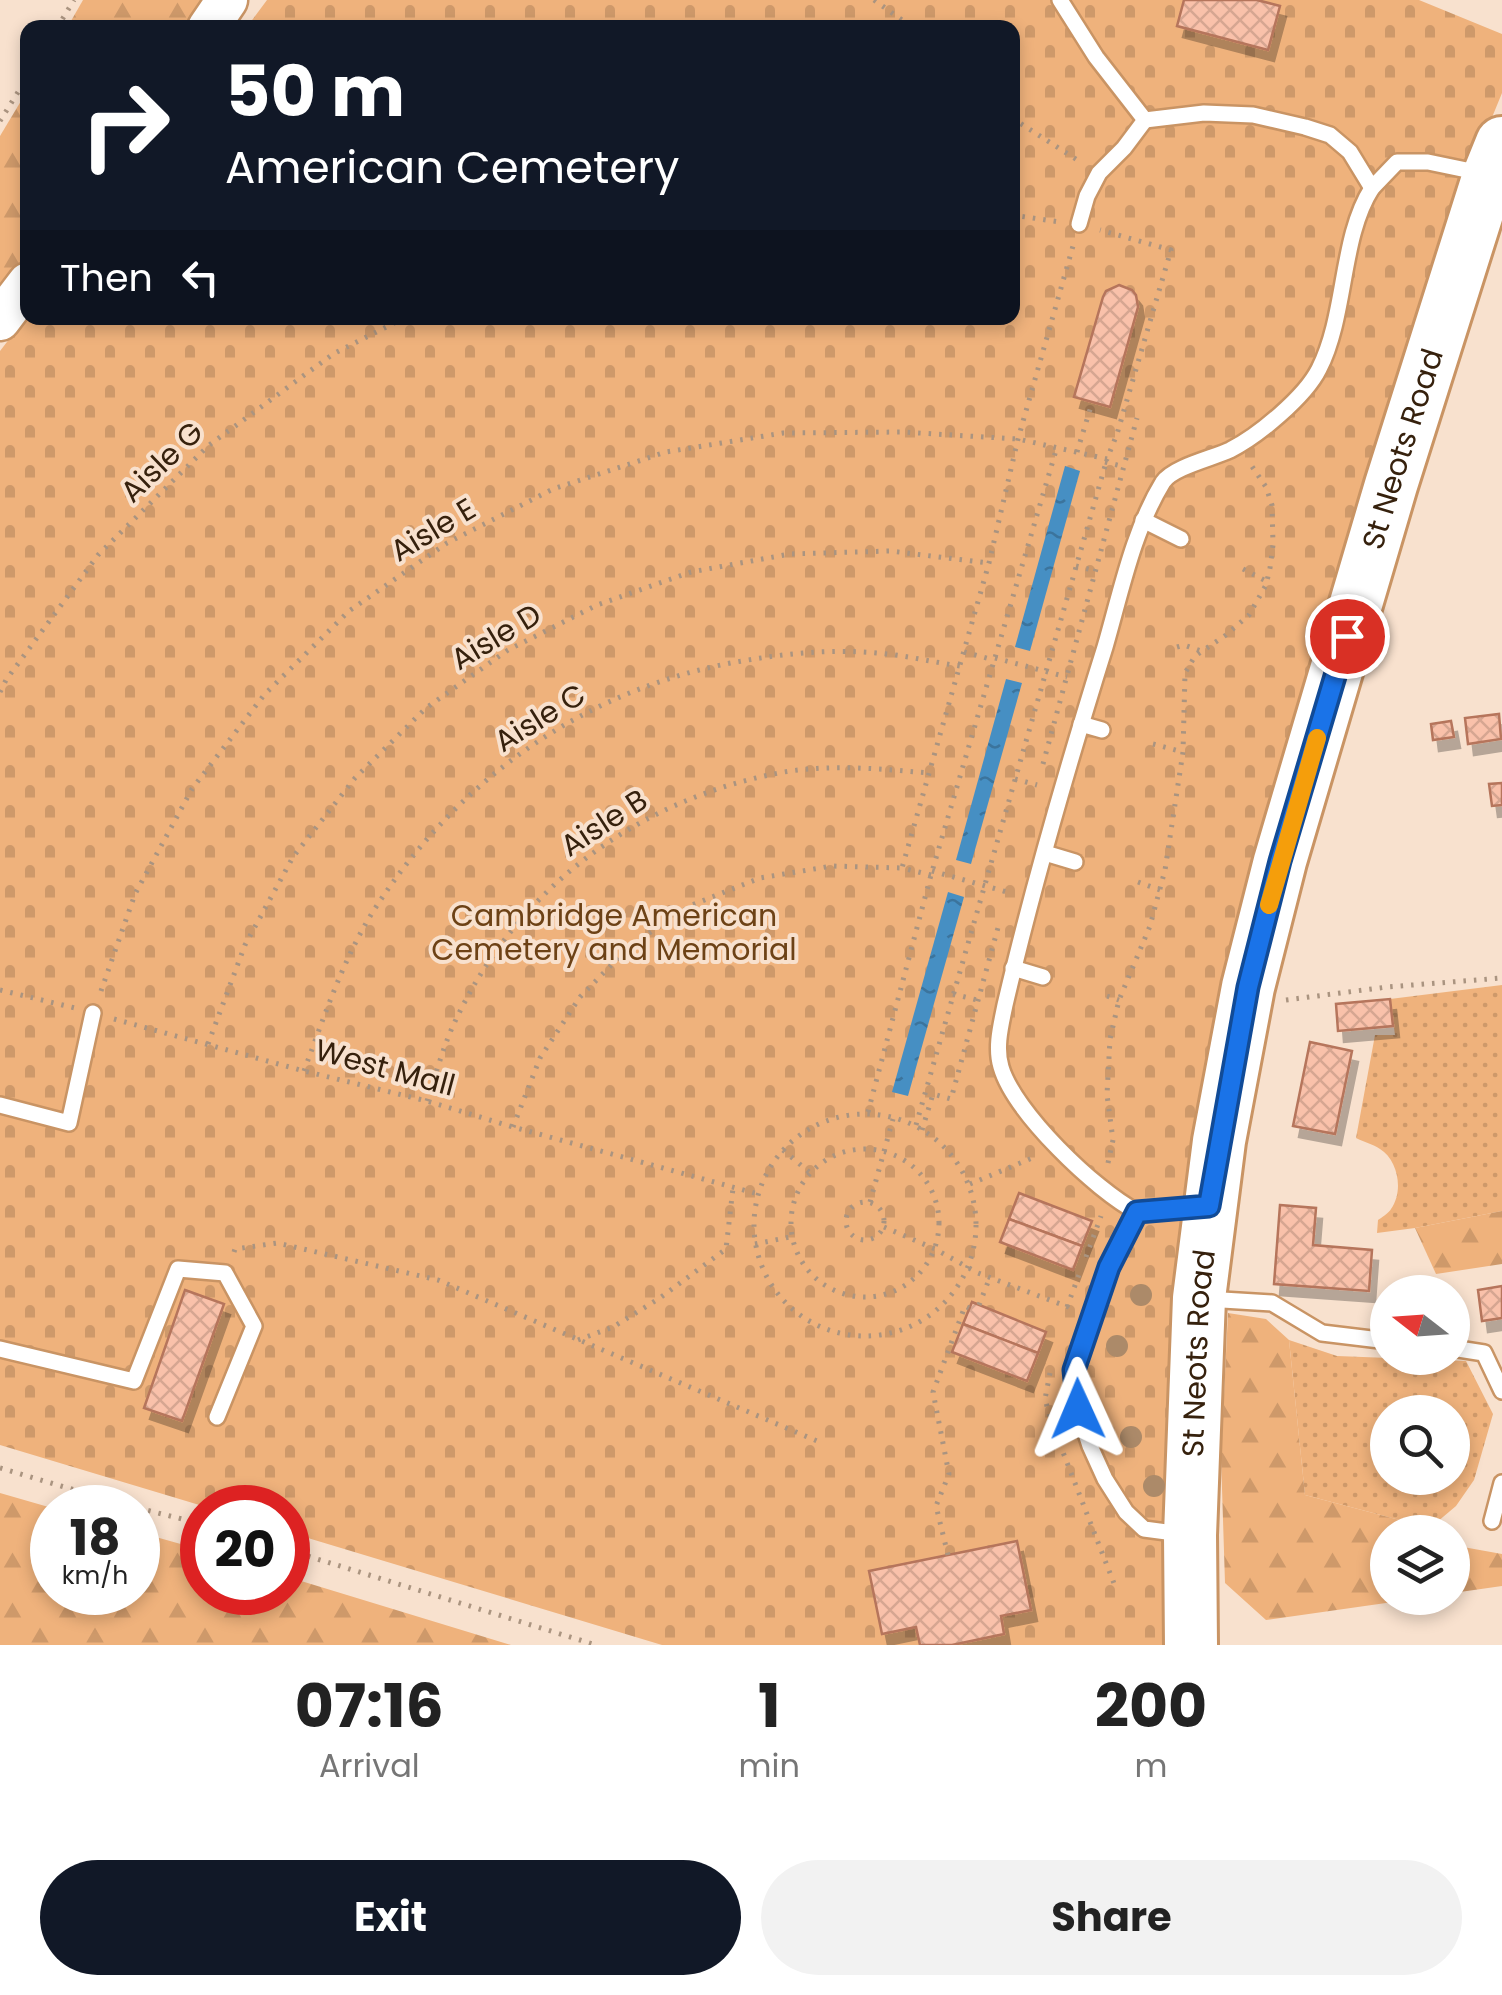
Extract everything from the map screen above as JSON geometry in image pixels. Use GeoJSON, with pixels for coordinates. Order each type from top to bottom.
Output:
{"type":"FeatureCollection","features":[{"type":"Feature","properties":{"kind":"highway","name":"St Neots Road"},"geometry":{"type":"LineString","coordinates":[[1191,1645],[1190,1535],[1199,1298],[1209,1206],[1248,987],[1280,861],[1392,485],[1496,159]]}},
{"type":"Feature","properties":{"kind":"street"},"geometry":{"type":"LineString","coordinates":[[0,320],[20,294]]}},
{"type":"Feature","properties":{"kind":"lane"},"geometry":{"type":"LineString","coordinates":[[1060,0],[1096,58],[1145,120]]}},
{"type":"Feature","properties":{"kind":"lane"},"geometry":{"type":"LineString","coordinates":[[1079,224],[1098,174],[1145,120],[1204,113],[1254,115],[1305,127],[1330,136],[1350,152],[1372,188]]}},
{"type":"Feature","properties":{"kind":"lane"},"geometry":{"type":"LineString","coordinates":[[1209,1206],[1137,1212],[1096,1182],[1031,1118],[1009,1088],[999,1062],[998,1035],[1013,968],[1143,520],[1166,477],[1258,434],[1294,401],[1319,370],[1337,315],[1361,205],[1397,162],[1496,159]]}},
{"type":"Feature","properties":{"kind":"lane"},"geometry":{"type":"LineString","coordinates":[[1143,520],[1181,538]]}},
{"type":"Feature","properties":{"kind":"lane"},"geometry":{"type":"LineString","coordinates":[[1110,627],[1128,632]]}},
{"type":"Feature","properties":{"kind":"lane"},"geometry":{"type":"LineString","coordinates":[[1081,724],[1102,730]]}},
{"type":"Feature","properties":{"kind":"lane"},"geometry":{"type":"LineString","coordinates":[[1045,854],[1074,862]]}},
{"type":"Feature","properties":{"kind":"lane"},"geometry":{"type":"LineString","coordinates":[[1013,968],[1043,977]]}},
{"type":"Feature","properties":{"kind":"lane"},"geometry":{"type":"LineString","coordinates":[[0,1105],[69,1122],[93,1013]]}},
{"type":"Feature","properties":{"kind":"lane"},"geometry":{"type":"LineString","coordinates":[[1137,1212],[1109,1267],[1074,1370],[1078,1409],[1090,1446],[1126,1512],[1144,1529],[1190,1535]]}},
{"type":"Feature","properties":{"kind":"lane"},"geometry":{"type":"LineString","coordinates":[[0,1349],[134,1381],[178,1270],[226,1273],[254,1326],[217,1417]]}},
{"type":"Feature","properties":{"kind":"lane"},"geometry":{"type":"LineString","coordinates":[[1199,1298],[1272,1302],[1322,1333],[1370,1339]]}},
{"type":"Feature","properties":{"kind":"lane"},"geometry":{"type":"LineString","coordinates":[[1470,1350],[1484,1352],[1502,1390]]}},
{"type":"Feature","properties":{"kind":"lane"},"geometry":{"type":"LineString","coordinates":[[1492,1521],[1502,1483]]}},
{"type":"Feature","properties":{"kind":"path"},"geometry":{"type":"LineString","coordinates":[[874,0],[902,20]]}},
{"type":"Feature","properties":{"kind":"path"},"geometry":{"type":"LineString","coordinates":[[0,121],[20,89]]}},
{"type":"Feature","properties":{"kind":"path"},"geometry":{"type":"LineString","coordinates":[[1020,123],[1098,174]]}},
{"type":"Feature","properties":{"kind":"path"},"geometry":{"type":"LineString","coordinates":[[919,1128],[1106,460],[1171,250],[1079,224],[1020,216]]}},
{"type":"Feature","properties":{"kind":"path"},"geometry":{"type":"LineString","coordinates":[[902,868],[990,563],[1018,439],[1079,224]]}},
{"type":"Feature","properties":{"kind":"path","name":"Aisle G"},"geometry":{"type":"LineString","coordinates":[[0,692],[98,555],[208,446],[334,354],[390,325]]}},
{"type":"Feature","properties":{"kind":"path"},"geometry":{"type":"LineString","coordinates":[[1078,452],[1092,403]]}},
{"type":"Feature","properties":{"kind":"path"},"geometry":{"type":"LineString","coordinates":[[1042,767],[1138,418]]}},
{"type":"Feature","properties":{"kind":"path","name":"Aisle E"},"geometry":{"type":"LineString","coordinates":[[93,1013],[135,894],[192,789],[264,694],[335,625],[446,543],[553,489],[666,452],[783,433],[902,432],[1018,439],[1057,446],[1124,467]]}},
{"type":"Feature","properties":{"kind":"path"},"geometry":{"type":"LineString","coordinates":[[868,1112],[932,873],[1057,446]]}},
{"type":"Feature","properties":{"kind":"path"},"geometry":{"type":"LineString","coordinates":[[1096,1182],[1112,1154],[1106,1095],[1110,1039],[1120,1000],[1150,926],[1176,808],[1186,673],[1190,661],[1249,615],[1266,581],[1273,545],[1272,505],[1266,487],[1248,460],[1230,450]]}},
{"type":"Feature","properties":{"kind":"path","name":"Aisle D"},"geometry":{"type":"LineString","coordinates":[[208,1044],[245,945],[293,858],[354,778],[426,708],[508,650],[597,604],[692,572],[790,554],[890,551],[990,563]]}},
{"type":"Feature","properties":{"kind":"path"},"geometry":{"type":"LineString","coordinates":[[1076,566],[1096,571]]}},
{"type":"Feature","properties":{"kind":"path"},"geometry":{"type":"LineString","coordinates":[[1242,569],[1266,581]]}},
{"type":"Feature","properties":{"kind":"path"},"geometry":{"type":"LineString","coordinates":[[1178,647],[1201,651]]}},
{"type":"Feature","properties":{"kind":"path","name":"Aisle C"},"geometry":{"type":"LineString","coordinates":[[304,1070],[334,989],[372,913],[422,844],[482,783],[550,732],[626,693],[706,666],[791,653],[876,652],[960,666]]}},
{"type":"Feature","properties":{"kind":"path"},"geometry":{"type":"LineString","coordinates":[[964,652],[1067,677]]}},
{"type":"Feature","properties":{"kind":"path"},"geometry":{"type":"LineString","coordinates":[[1153,744],[1183,752]]}},
{"type":"Feature","properties":{"kind":"path","name":"Aisle B"},"geometry":{"type":"LineString","coordinates":[[427,1100],[451,1030],[486,964],[531,906],[586,857],[647,817],[715,788],[786,772],[860,767],[929,773]]}},
{"type":"Feature","properties":{"kind":"path"},"geometry":{"type":"LineString","coordinates":[[1015,779],[1037,785]]}},
{"type":"Feature","properties":{"kind":"path"},"geometry":{"type":"LineString","coordinates":[[513,1127],[540,1058],[580,997],[632,945],[692,905],[760,878],[832,866],[902,868],[1008,892]]}},
{"type":"Feature","properties":{"kind":"path"},"geometry":{"type":"LineString","coordinates":[[1138,882],[1160,890]]}},
{"type":"Feature","properties":{"kind":"path"},"geometry":{"type":"LineString","coordinates":[[919,1128],[933,1094],[951,1099],[1002,910]]}},
{"type":"Feature","properties":{"kind":"path"},"geometry":{"type":"LineString","coordinates":[[1284,1000],[1502,978]]}},
{"type":"Feature","properties":{"kind":"path","name":"West Mall"},"geometry":{"type":"LineString","coordinates":[[0,990],[427,1100],[758,1194]]}},
{"type":"Feature","properties":{"kind":"path"},"geometry":{"type":"LineString","coordinates":[[954,994],[978,1000]]}},
{"type":"Feature","properties":{"kind":"path"},"geometry":{"type":"LineString","coordinates":[[1107,996],[1120,1000]]}},
{"type":"Feature","properties":{"kind":"path"},"geometry":{"type":"LineString","coordinates":[[868,1112],[893,1119],[919,1128],[943,1145],[970,1184],[978,1210],[968,1268],[951,1295],[928,1316],[899,1330],[868,1336],[837,1332],[808,1320],[783,1300],[765,1274],[755,1244],[758,1194],[782,1150],[806,1130],[834,1118],[868,1112]]}},
{"type":"Feature","properties":{"kind":"path"},"geometry":{"type":"LineString","coordinates":[[870,1202],[893,1119]]}},
{"type":"Feature","properties":{"kind":"path"},"geometry":{"type":"LineString","coordinates":[[970,1184],[1058,1147]]}},
{"type":"Feature","properties":{"kind":"path"},"geometry":{"type":"LineString","coordinates":[[848,1149],[886,1150],[922,1172],[940,1209],[934,1250],[918,1278],[889,1294],[856,1298],[825,1287],[802,1264],[790,1237],[794,1198],[809,1172],[828,1158],[848,1149]]}},
{"type":"Feature","properties":{"kind":"path"},"geometry":{"type":"LineString","coordinates":[[782,1150],[809,1172]]}},
{"type":"Feature","properties":{"kind":"path"},"geometry":{"type":"LineString","coordinates":[[577,1340],[613,1326],[660,1298],[726,1249],[734,1188]]}},
{"type":"Feature","properties":{"kind":"path"},"geometry":{"type":"LineString","coordinates":[[870,1202],[880,1208],[884,1227],[874,1239],[862,1240],[851,1235],[846,1224],[848,1212],[857,1203],[870,1202]]}},
{"type":"Feature","properties":{"kind":"path"},"geometry":{"type":"LineString","coordinates":[[1067,1306],[1102,1213]]}},
{"type":"Feature","properties":{"kind":"path"},"geometry":{"type":"LineString","coordinates":[[884,1227],[968,1268],[1092,1316]]}},
{"type":"Feature","properties":{"kind":"path"},"geometry":{"type":"LineString","coordinates":[[755,1244],[790,1237]]}},
{"type":"Feature","properties":{"kind":"path"},"geometry":{"type":"LineString","coordinates":[[226,1273],[235,1250],[278,1243],[438,1280],[817,1441]]}},
{"type":"Feature","properties":{"kind":"path"},"geometry":{"type":"LineString","coordinates":[[980,1305],[990,1277]]}},
{"type":"Feature","properties":{"kind":"path"},"geometry":{"type":"LineString","coordinates":[[948,1555],[936,1506],[948,1474],[933,1392],[965,1306],[969,1308]]}},
{"type":"Feature","properties":{"kind":"path"},"geometry":{"type":"LineString","coordinates":[[0,1468],[58,1485]]}},
{"type":"Feature","properties":{"kind":"path"},"geometry":{"type":"LineString","coordinates":[[310,1557],[596,1645]]}},
{"type":"Feature","properties":{"kind":"green space"},"geometry":{"type":"Polygon","coordinates":[[[83,0],[213,0],[200,20],[72,20],[83,0]]]}},
{"type":"Feature","properties":{"kind":"green space","name":"Cambridge American Cemetery and Memorial"},"geometry":{"type":"Polygon","coordinates":[[[267,0],[1419,0],[1502,34],[1502,93],[1459,198],[1287,760],[1171,1645],[662,1645],[310,1539],[310,1485],[180,1485],[180,1499],[160,1493],[160,1485],[133,1485],[0,1445],[0,351],[20,325],[1020,325],[1020,20],[252,20],[267,0]]]}},
{"type":"Feature","properties":{"kind":"green space"},"geometry":{"type":"Polygon","coordinates":[[[20,103],[20,276],[0,302],[0,136],[20,103]]]}},
{"type":"Feature","properties":{"kind":"green space"},"geometry":{"type":"Polygon","coordinates":[[[1502,985],[1502,1211],[1377,1233],[1378,1220],[1395,1202],[1397,1176],[1386,1154],[1356,1138],[1375,1035],[1395,1035],[1390,999],[1502,985]]]}},
{"type":"Feature","properties":{"kind":"green space"},"geometry":{"type":"Polygon","coordinates":[[[1502,1211],[1502,1264],[1436,1274],[1415,1228],[1502,1211]]]}},
{"type":"Feature","properties":{"kind":"green space"},"geometry":{"type":"Polygon","coordinates":[[[1228,1313],[1266,1319],[1289,1340],[1305,1495],[1381,1515],[1370,1515],[1370,1605],[1266,1620],[1225,1583],[1221,1457],[1228,1313]]]}},
{"type":"Feature","properties":{"kind":"green space"},"geometry":{"type":"Polygon","coordinates":[[[1289,1340],[1337,1356],[1370,1357],[1370,1375],[1470,1375],[1470,1369],[1493,1414],[1470,1486],[1470,1395],[1370,1395],[1370,1495],[1464,1495],[1445,1515],[1381,1515],[1305,1495],[1289,1340]]]}},
{"type":"Feature","properties":{"kind":"green space"},"geometry":{"type":"Polygon","coordinates":[[[0,1493],[30,1502],[30,1615],[160,1615],[160,1538],[180,1544],[180,1615],[310,1615],[310,1584],[511,1645],[0,1645],[0,1493]]]}},
{"type":"Feature","properties":{"kind":"green space"},"geometry":{"type":"Polygon","coordinates":[[[1470,1548],[1502,1554],[1502,1586],[1470,1591],[1470,1548]]]}},
{"type":"Feature","properties":{"kind":"water"},"geometry":{"type":"Polygon","coordinates":[[[1065,466],[1080,471],[1030,651],[1015,647],[1065,466]]]}},
{"type":"Feature","properties":{"kind":"water"},"geometry":{"type":"Polygon","coordinates":[[[1006,679],[1022,683],[971,864],[956,860],[1006,679]]]}},
{"type":"Feature","properties":{"kind":"water"},"geometry":{"type":"Polygon","coordinates":[[[948,892],[964,897],[908,1096],[892,1092],[948,892]]]}},
{"type":"Feature","properties":{"kind":"building"},"geometry":{"type":"Polygon","coordinates":[[[1184,0],[1257,0],[1280,6],[1268,50],[1177,26],[1184,0]]]}},
{"type":"Feature","properties":{"kind":"building"},"geometry":{"type":"Polygon","coordinates":[[[1119,285],[1132,290],[1138,307],[1110,407],[1074,397],[1103,297],[1119,285]]]}},
{"type":"Feature","properties":{"kind":"building"},"geometry":{"type":"Polygon","coordinates":[[[1499,714],[1501,739],[1468,744],[1465,718],[1499,714]]]}},
{"type":"Feature","properties":{"kind":"building"},"geometry":{"type":"Polygon","coordinates":[[[1451,721],[1454,737],[1433,740],[1431,724],[1451,721]]]}},
{"type":"Feature","properties":{"kind":"building"},"geometry":{"type":"Polygon","coordinates":[[[1502,783],[1502,805],[1492,806],[1489,784],[1502,783]]]}},
{"type":"Feature","properties":{"kind":"building"},"geometry":{"type":"Polygon","coordinates":[[[1390,999],[1393,1026],[1338,1031],[1336,1004],[1390,999]]]}},
{"type":"Feature","properties":{"kind":"building"},"geometry":{"type":"Polygon","coordinates":[[[1310,1042],[1352,1051],[1335,1134],[1293,1126],[1310,1042]]]}},
{"type":"Feature","properties":{"kind":"building"},"geometry":{"type":"Polygon","coordinates":[[[1019,1193],[1092,1221],[1082,1246],[1009,1219],[1019,1193]]]}},
{"type":"Feature","properties":{"kind":"building"},"geometry":{"type":"Polygon","coordinates":[[[1280,1205],[1316,1208],[1313,1245],[1372,1250],[1369,1291],[1274,1284],[1280,1205]]]}},
{"type":"Feature","properties":{"kind":"building"},"geometry":{"type":"Polygon","coordinates":[[[1009,1219],[1082,1246],[1073,1270],[1000,1242],[1009,1219]]]}},
{"type":"Feature","properties":{"kind":"building"},"geometry":{"type":"Polygon","coordinates":[[[1502,1286],[1502,1318],[1482,1321],[1478,1290],[1502,1286]]]}},
{"type":"Feature","properties":{"kind":"building"},"geometry":{"type":"Polygon","coordinates":[[[185,1290],[224,1304],[182,1421],[144,1408],[185,1290]]]}},
{"type":"Feature","properties":{"kind":"building"},"geometry":{"type":"Polygon","coordinates":[[[972,1302],[1046,1332],[1038,1353],[963,1324],[972,1302]]]}},
{"type":"Feature","properties":{"kind":"building"},"geometry":{"type":"Polygon","coordinates":[[[963,1324],[1038,1353],[1027,1381],[952,1352],[963,1324]]]}},
{"type":"Feature","properties":{"kind":"building"},"geometry":{"type":"Polygon","coordinates":[[[1017,1541],[1031,1610],[1001,1616],[1004,1634],[952,1645],[920,1645],[916,1627],[882,1634],[869,1571],[1017,1541]]]}},
{"type":"Feature","properties":{"kind":"slow traffic"},"geometry":{"type":"LineString","coordinates":[[1269,905],[1317,738]]}},
{"type":"Feature","properties":{"kind":"route"},"geometry":{"type":"LineString","coordinates":[[1078,1409],[1074,1370],[1109,1267],[1137,1212],[1209,1206],[1248,987],[1280,861],[1347,636]]}}]}
